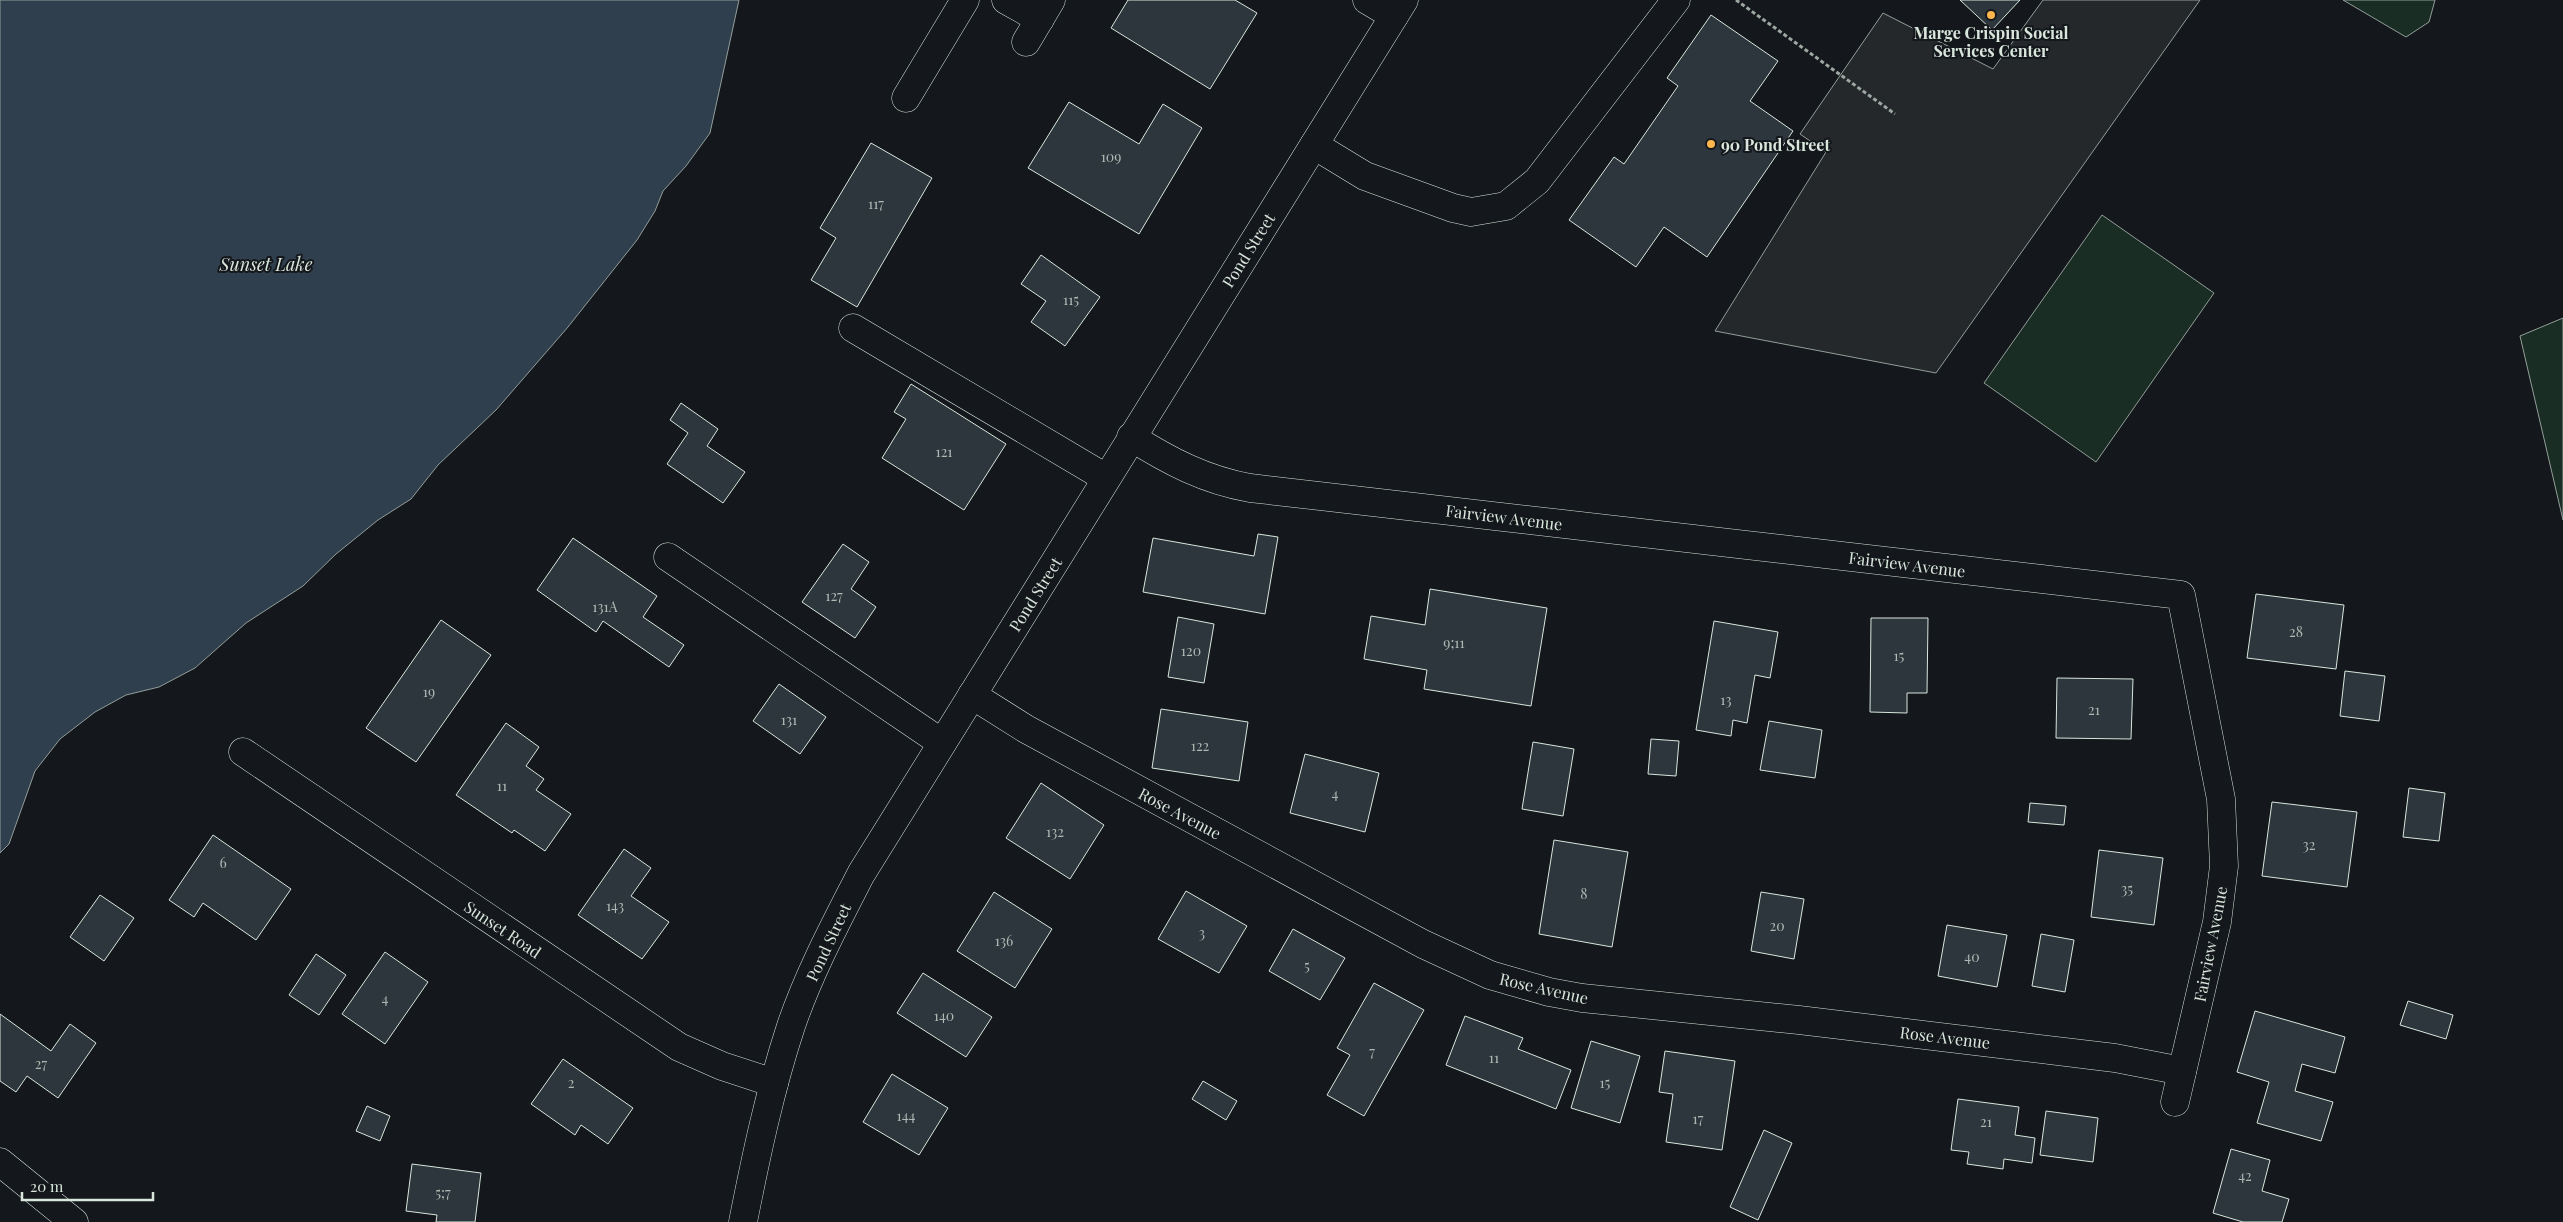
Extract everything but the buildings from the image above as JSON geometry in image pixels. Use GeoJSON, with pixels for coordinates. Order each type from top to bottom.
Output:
{"type":"FeatureCollection","features":[{"type":"Feature","properties":{"kind":"street"},"geometry":{"type":"LineString","coordinates":[[906,98],[965,0]]}},
{"type":"Feature","properties":{"kind":"street"},"geometry":{"type":"LineString","coordinates":[[1006,0],[1045,10],[1026,42]]}},
{"type":"Feature","properties":{"kind":"street"},"geometry":{"type":"LineString","coordinates":[[1367,0],[1400,8]]}},
{"type":"Feature","properties":{"kind":"street"},"geometry":{"type":"LineString","coordinates":[[1314,145],[1364,176],[1453,208],[1471,212],[1506,206],[1522,195],[1542,175],[1676,0]]}},
{"type":"Feature","properties":{"kind":"street","name":"Pond Street"},"geometry":{"type":"LineString","coordinates":[[743,1222],[774,1083],[792,1025],[838,920],[861,874],[1131,437],[1400,8]]}},
{"type":"Feature","properties":{"kind":"street"},"geometry":{"type":"LineString","coordinates":[[853,328],[1106,478]]}},
{"type":"Feature","properties":{"kind":"street","name":"Fairview Avenue"},"geometry":{"type":"LineString","coordinates":[[1131,437],[1204,477],[1250,488],[2181,595],[2221,799],[2224,866],[2217,922],[2175,1102]]}},
{"type":"Feature","properties":{"kind":"street"},"geometry":{"type":"LineString","coordinates":[[668,557],[942,743]]}},
{"type":"Feature","properties":{"kind":"street","name":"Rose Avenue"},"geometry":{"type":"LineString","coordinates":[[972,695],[1014,722],[1423,944],[1490,975],[1512,982],[1582,998],[1799,1020],[2115,1058],[2182,1071]]}},
{"type":"Feature","properties":{"kind":"street","name":"Sunset Road"},"geometry":{"type":"LineString","coordinates":[[244,752],[679,1047],[722,1066],[774,1083]]}},
{"type":"Feature","properties":{"kind":"street"},"geometry":{"type":"LineString","coordinates":[[0,1162],[74,1222]]}},
{"type":"Feature","properties":{"kind":"path"},"geometry":{"type":"LineString","coordinates":[[1736,0],[1895,114]]}},
{"type":"Feature","properties":{"kind":"green space"},"geometry":{"type":"Polygon","coordinates":[[[2343,0],[2435,0],[2429,22],[2406,37],[2343,0]]]}},
{"type":"Feature","properties":{"kind":"green space"},"geometry":{"type":"Polygon","coordinates":[[[2102,215],[2214,293],[2096,462],[1984,383],[2102,215]]]}},
{"type":"Feature","properties":{"kind":"green space"},"geometry":{"type":"Polygon","coordinates":[[[2563,318],[2563,520],[2520,336],[2563,318]]]}},
{"type":"Feature","properties":{"kind":"shaded area"},"geometry":{"type":"Polygon","coordinates":[[[2043,0],[2200,0],[1936,373],[1715,331],[1826,152],[1800,134],[1883,13],[1993,69],[2043,0]]]}},
{"type":"Feature","properties":{"kind":"water","name":"Sunset Lake"},"geometry":{"type":"Polygon","coordinates":[[[0,0],[739,0],[710,133],[686,166],[663,191],[655,211],[637,240],[568,327],[496,410],[438,465],[411,499],[378,520],[336,554],[303,586],[246,623],[195,668],[159,687],[126,695],[95,712],[60,739],[35,771],[9,844],[0,853],[0,0]]]}},
{"type":"Feature","properties":{"kind":"place","name":"Marge Crispin Social Services Center"},"geometry":{"type":"Point","coordinates":[1991,15]}},
{"type":"Feature","properties":{"kind":"place","name":"90 Pond Street"},"geometry":{"type":"Point","coordinates":[1711,144]}}]}
